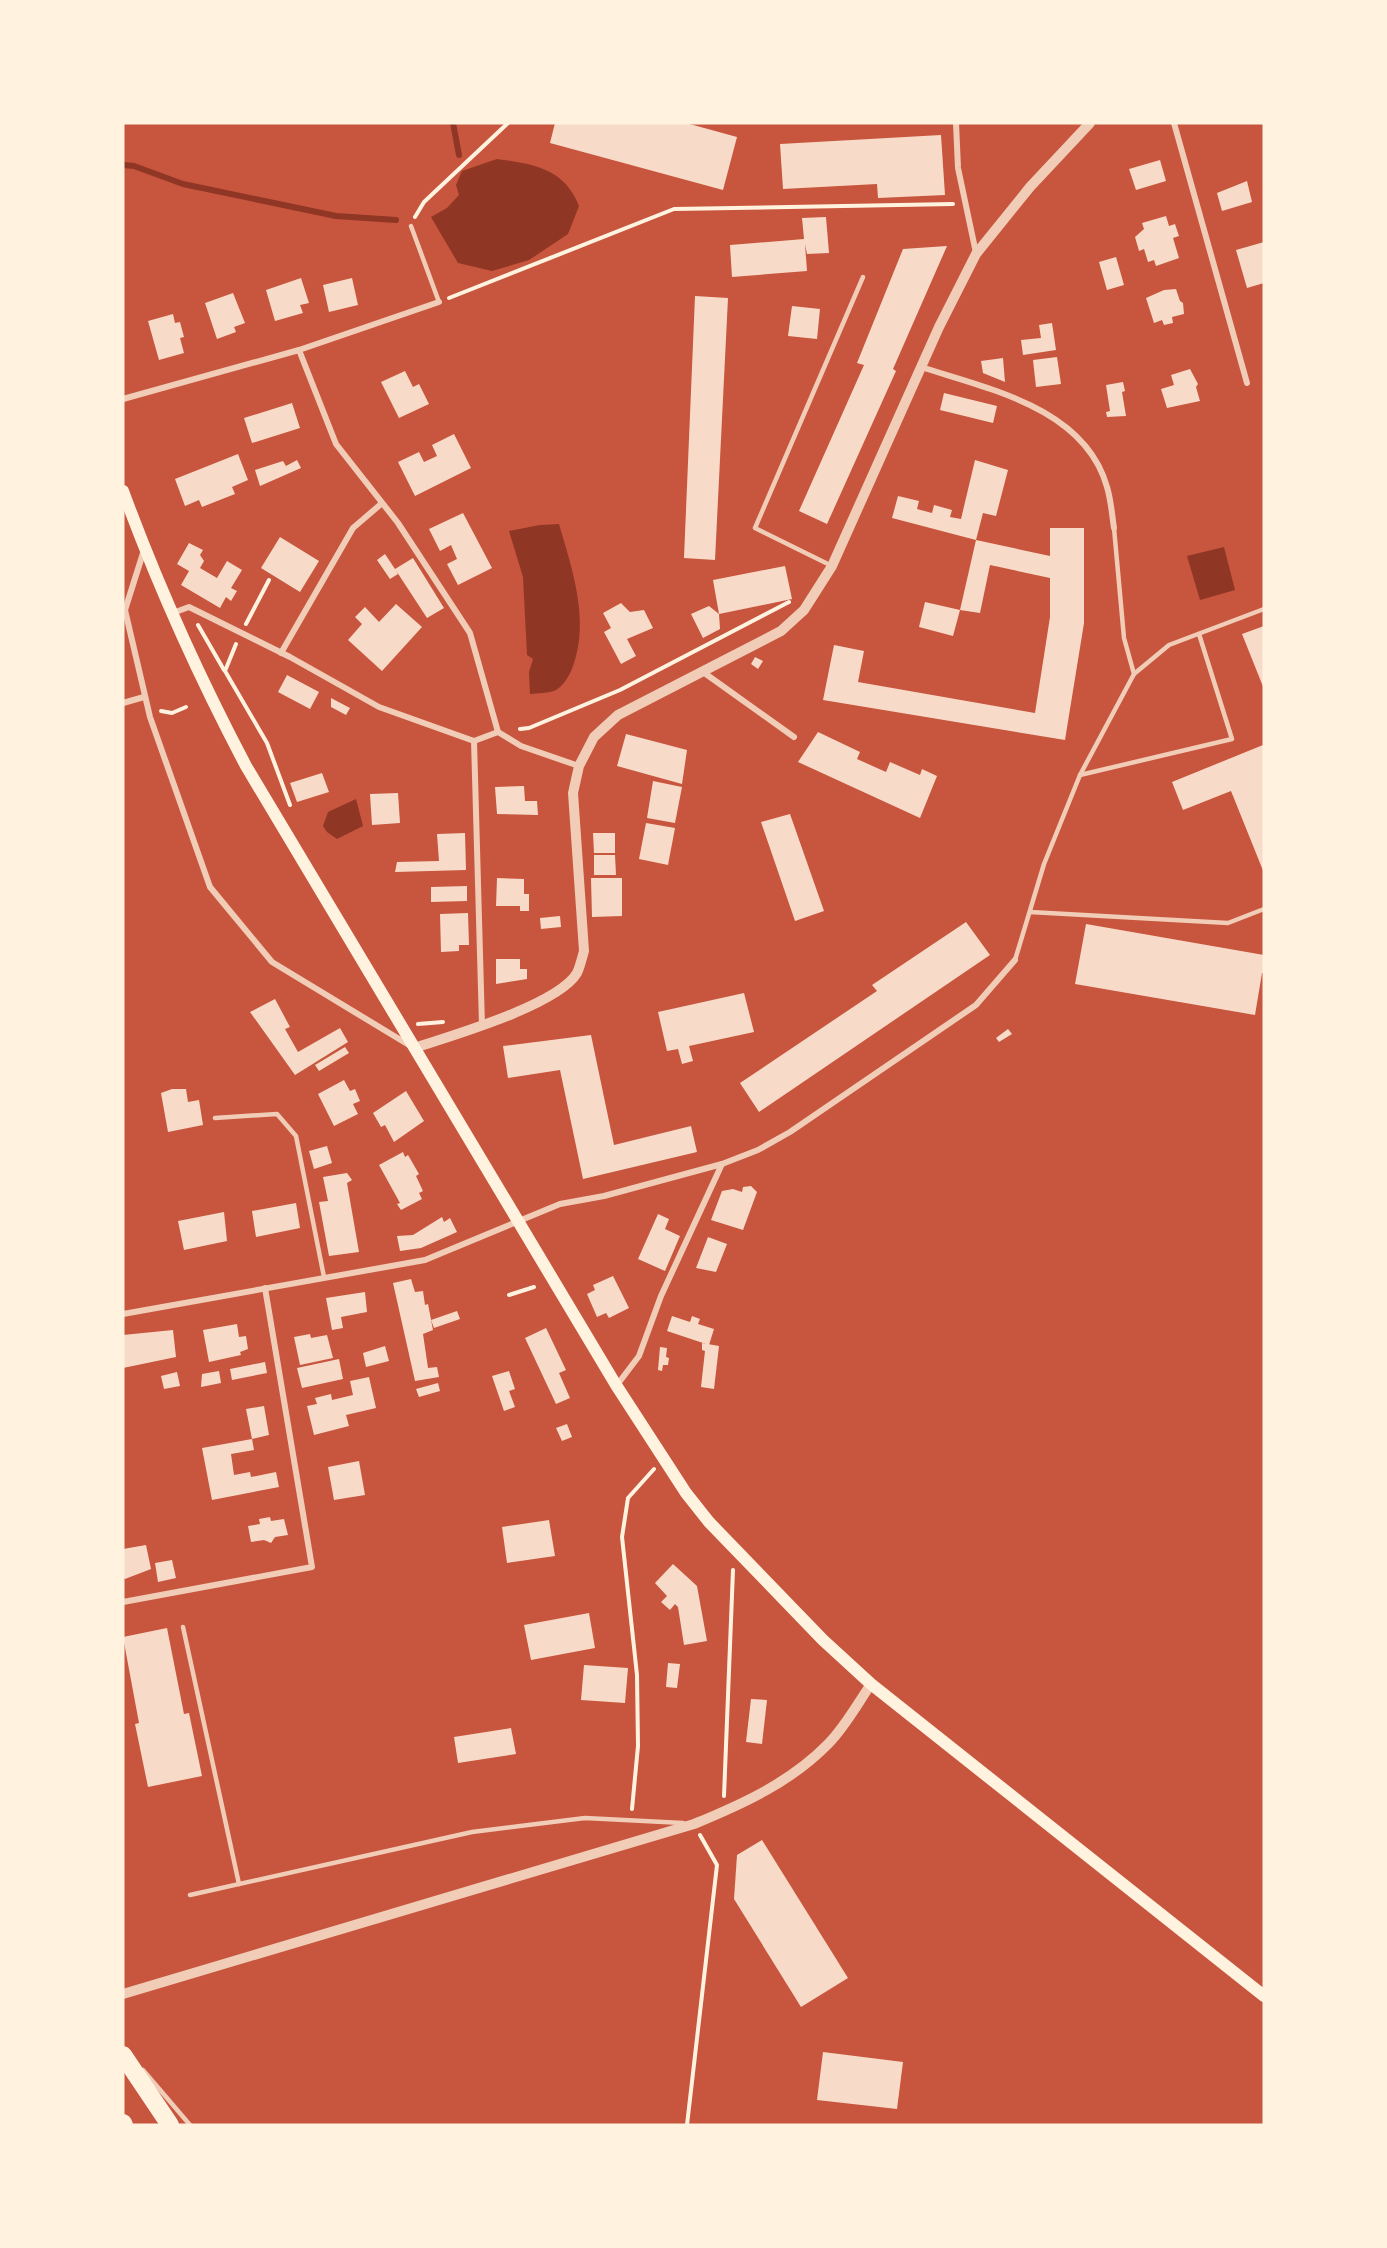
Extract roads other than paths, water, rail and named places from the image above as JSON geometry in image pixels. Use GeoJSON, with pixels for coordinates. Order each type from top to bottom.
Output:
{"type":"FeatureCollection","features":[{"type":"Feature","properties":{"kind":"highway"},"geometry":{"type":"LineString","coordinates":[[123,2055],[170,2125]]}},
{"type":"Feature","properties":{"kind":"main road"},"geometry":{"type":"LineString","coordinates":[[123,492],[170,614],[246,766],[616,1385],[686,1493],[734,1548],[823,1640],[872,1684],[1264,1996]]}},
{"type":"Feature","properties":{"kind":"street"},"geometry":{"type":"LineString","coordinates":[[956,123],[958,168],[976,254]]}},
{"type":"Feature","properties":{"kind":"street"},"geometry":{"type":"LineString","coordinates":[[144,549],[125,610],[144,697],[210,887],[272,962],[414,1048],[482,1026],[556,994],[576,974],[584,951],[573,794],[579,766],[594,737],[618,716],[781,631],[804,610],[832,566],[921,367],[976,254],[1030,187],[1089,123]]}},
{"type":"Feature","properties":{"kind":"street"},"geometry":{"type":"LineString","coordinates":[[1174,123],[1247,383]]}},
{"type":"Feature","properties":{"kind":"street"},"geometry":{"type":"LineString","coordinates":[[123,399],[299,350],[439,302]]}},
{"type":"Feature","properties":{"kind":"street"},"geometry":{"type":"LineString","coordinates":[[299,350],[336,444],[398,523],[470,633],[498,732],[521,746],[579,766]]}},
{"type":"Feature","properties":{"kind":"street"},"geometry":{"type":"LineString","coordinates":[[921,367],[1018,398],[1058,421],[1081,441],[1096,462],[1107,486],[1114,528]]}},
{"type":"Feature","properties":{"kind":"street"},"geometry":{"type":"LineString","coordinates":[[281,653],[353,528],[381,504]]}},
{"type":"Feature","properties":{"kind":"street"},"geometry":{"type":"LineString","coordinates":[[170,614],[189,607],[281,653],[379,707],[474,741],[498,732]]}},
{"type":"Feature","properties":{"kind":"street"},"geometry":{"type":"LineString","coordinates":[[703,672],[794,737]]}},
{"type":"Feature","properties":{"kind":"street"},"geometry":{"type":"LineString","coordinates":[[123,703],[144,697]]}},
{"type":"Feature","properties":{"kind":"street"},"geometry":{"type":"LineString","coordinates":[[474,741],[482,1026]]}},
{"type":"Feature","properties":{"kind":"street"},"geometry":{"type":"LineString","coordinates":[[123,1314],[425,1260],[560,1204],[604,1196],[722,1164],[758,1150],[790,1132],[891,1065],[976,1005],[1015,960]]}},
{"type":"Feature","properties":{"kind":"street"},"geometry":{"type":"LineString","coordinates":[[616,1385],[639,1356],[661,1296],[722,1164]]}},
{"type":"Feature","properties":{"kind":"street"},"geometry":{"type":"LineString","coordinates":[[123,1602],[312,1567],[265,1288]]}},
{"type":"Feature","properties":{"kind":"street"},"geometry":{"type":"LineString","coordinates":[[123,1995],[694,1824],[724,1812],[779,1784],[829,1743],[872,1684]]}},
{"type":"Feature","properties":{"kind":"lane"},"geometry":{"type":"LineString","coordinates":[[411,226],[439,302]]}},
{"type":"Feature","properties":{"kind":"lane"},"geometry":{"type":"LineString","coordinates":[[832,566],[755,528],[863,276]]}},
{"type":"Feature","properties":{"kind":"lane"},"geometry":{"type":"LineString","coordinates":[[1114,528],[1124,638],[1134,674]]}},
{"type":"Feature","properties":{"kind":"lane"},"geometry":{"type":"LineString","coordinates":[[1015,960],[1044,864],[1080,775],[1134,674],[1169,645],[1264,609]]}},
{"type":"Feature","properties":{"kind":"lane"},"geometry":{"type":"LineString","coordinates":[[1080,775],[1232,739],[1199,634]]}},
{"type":"Feature","properties":{"kind":"lane"},"geometry":{"type":"LineString","coordinates":[[1029,912],[1228,923],[1264,909]]}},
{"type":"Feature","properties":{"kind":"lane"},"geometry":{"type":"LineString","coordinates":[[215,1118],[277,1114],[296,1137],[324,1277]]}},
{"type":"Feature","properties":{"kind":"lane"},"geometry":{"type":"LineString","coordinates":[[183,1627],[239,1884]]}},
{"type":"Feature","properties":{"kind":"lane"},"geometry":{"type":"LineString","coordinates":[[190,1895],[472,1832],[585,1818],[694,1824]]}},
{"type":"Feature","properties":{"kind":"lane"},"geometry":{"type":"LineString","coordinates":[[123,2047],[190,2125]]}},
{"type":"Feature","properties":{"kind":"waterway"},"geometry":{"type":"LineString","coordinates":[[453,123],[459,155]]}},
{"type":"Feature","properties":{"kind":"waterway"},"geometry":{"type":"LineString","coordinates":[[123,165],[134,166],[183,184],[336,216],[396,220]]}}]}
